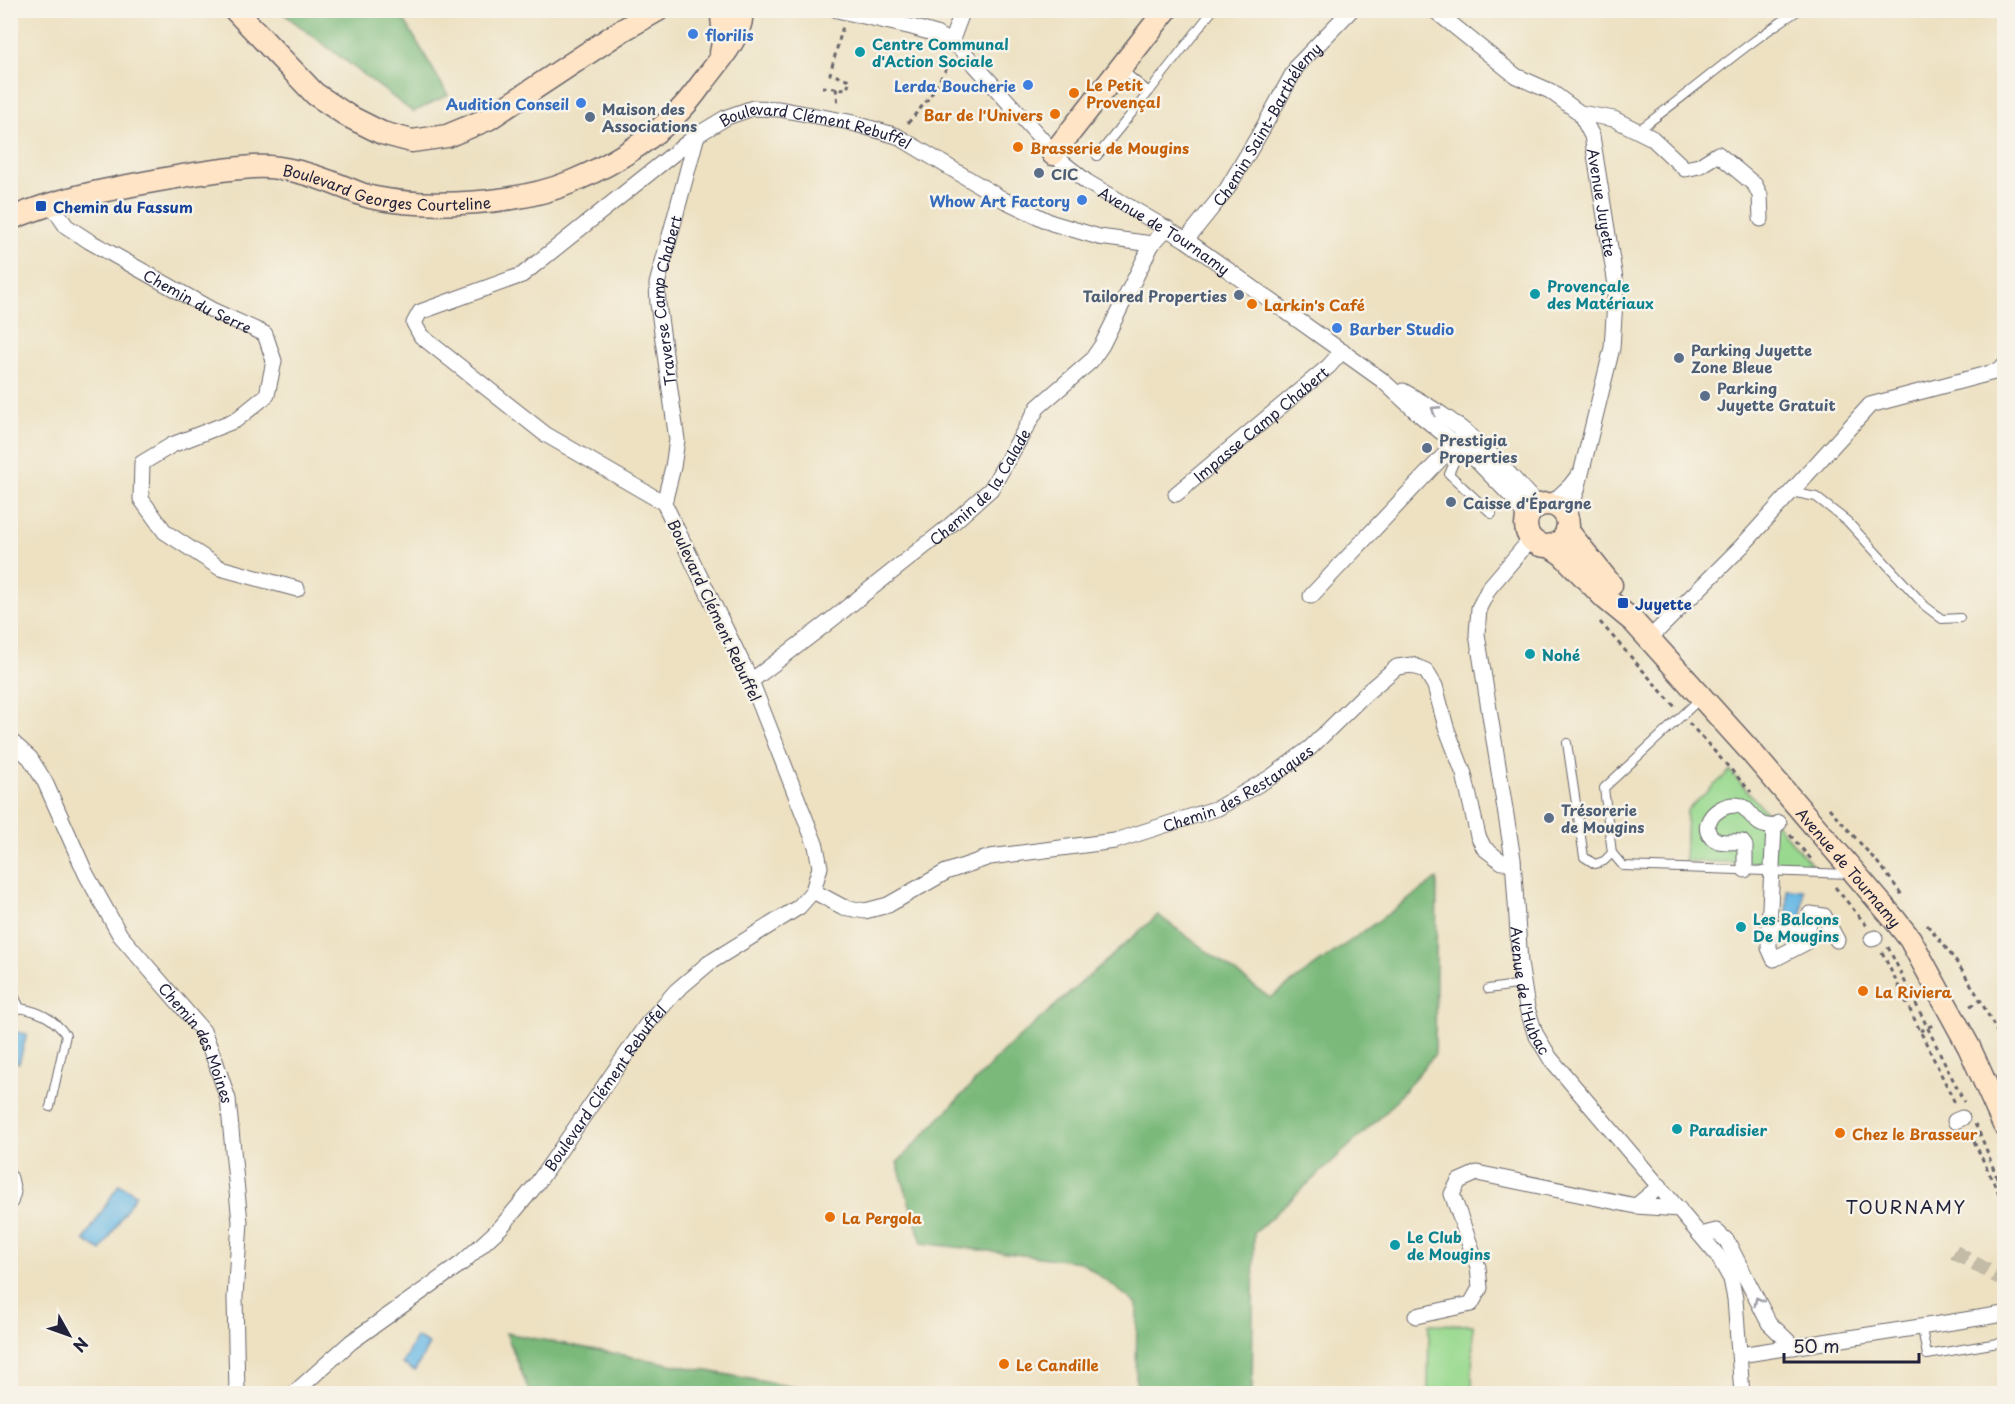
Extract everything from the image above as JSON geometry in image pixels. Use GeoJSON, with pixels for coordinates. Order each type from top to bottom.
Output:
{"type":"FeatureCollection","features":[{"type":"Feature","properties":{"kind":"main road"},"geometry":{"type":"LineString","coordinates":[[235,10],[315,94],[348,116],[374,129],[412,141],[447,136],[488,119],[621,31],[656,11]]}},
{"type":"Feature","properties":{"kind":"main road"},"geometry":{"type":"LineString","coordinates":[[1053,154],[1166,10]]}},
{"type":"Feature","properties":{"kind":"main road","name":"Boulevard Georges Courteline"},"geometry":{"type":"LineString","coordinates":[[10,219],[88,193],[177,177],[255,167],[294,170],[372,198],[401,202],[464,204],[521,196],[570,183],[637,145],[666,125],[686,104],[720,58],[730,13]]}},
{"type":"Feature","properties":{"kind":"main road","name":"Avenue de Tournamy"},"geometry":{"type":"LineString","coordinates":[[1547,523],[1562,554],[1605,598],[1633,621],[1702,697],[1910,939],[1969,1047],[2004,1125]]}},
{"type":"Feature","properties":{"kind":"street"},"geometry":{"type":"LineString","coordinates":[[951,42],[963,10]]}},
{"type":"Feature","properties":{"kind":"street","name":"Chemin Saint-Barthélemy"},"geometry":{"type":"LineString","coordinates":[[1186,240],[1227,189],[1297,66],[1351,10]]}},
{"type":"Feature","properties":{"kind":"street","name":"Avenue Juyette"},"geometry":{"type":"LineString","coordinates":[[1434,10],[1516,76],[1550,91],[1580,113],[1592,136],[1616,285],[1612,348],[1582,469],[1547,523]]}},
{"type":"Feature","properties":{"kind":"street","name":"Avenue de Tournamy"},"geometry":{"type":"LineString","coordinates":[[842,12],[912,27],[936,34],[951,42],[972,60],[1053,154],[1087,182],[1186,240],[1382,380],[1420,415],[1461,441],[1513,498],[1547,523]]}},
{"type":"Feature","properties":{"kind":"street","name":"Boulevard Clément Rebuffel"},"geometry":{"type":"LineString","coordinates":[[293,1394],[351,1342],[462,1263],[501,1227],[536,1185],[647,1024],[676,991],[709,963],[799,907],[813,891],[820,867],[816,846],[751,681],[664,503],[545,434],[421,336],[414,323],[420,312],[522,275],[697,135],[727,117],[753,108],[809,114],[849,122],[897,136],[1004,200],[1052,223],[1098,237],[1152,244]]}},
{"type":"Feature","properties":{"kind":"street"},"geometry":{"type":"LineString","coordinates":[[1580,113],[1614,119],[1652,138],[1684,169],[1699,166],[1718,154],[1755,185],[1760,195],[1761,219]]}},
{"type":"Feature","properties":{"kind":"street","name":"Traverse Camp Chabert"},"geometry":{"type":"LineString","coordinates":[[664,503],[677,440],[657,284],[697,135]]}},
{"type":"Feature","properties":{"kind":"street","name":"Chemin du Serre"},"geometry":{"type":"LineString","coordinates":[[53,203],[66,226],[89,241],[212,310],[265,334],[274,361],[267,395],[236,420],[172,445],[142,463],[141,499],[165,532],[220,568],[297,589]]}},
{"type":"Feature","properties":{"kind":"street"},"geometry":{"type":"LineString","coordinates":[[1152,244],[1167,228]]}},
{"type":"Feature","properties":{"kind":"street","name":"Chemin de la Calade"},"geometry":{"type":"LineString","coordinates":[[751,681],[946,529],[991,489],[1038,407],[1091,361],[1102,345],[1152,244]]}},
{"type":"Feature","properties":{"kind":"street","name":"Impasse Camp Chabert"},"geometry":{"type":"LineString","coordinates":[[1176,495],[1329,366],[1342,351]]}},
{"type":"Feature","properties":{"kind":"street"},"geometry":{"type":"LineString","coordinates":[[1649,639],[1742,546],[1870,405],[1998,371],[2004,366]]}},
{"type":"Feature","properties":{"kind":"street"},"geometry":{"type":"LineString","coordinates":[[1311,596],[1461,441]]}},
{"type":"Feature","properties":{"kind":"street","name":"Avenue de l'Hubac"},"geometry":{"type":"LineString","coordinates":[[1547,523],[1514,557],[1489,588],[1479,608],[1477,634],[1514,862],[1523,984],[1527,1008],[1535,1033],[1550,1058],[1701,1235],[1718,1256],[1731,1279],[1736,1299],[1742,1394]]}},
{"type":"Feature","properties":{"kind":"street","name":"Chemin des Restanques"},"geometry":{"type":"LineString","coordinates":[[813,891],[843,907],[865,911],[888,905],[946,872],[990,857],[1115,841],[1218,808],[1271,777],[1310,748],[1365,694],[1398,667],[1412,665],[1426,671],[1435,686],[1446,727],[1464,774],[1478,836],[1484,848],[1502,862],[1514,862]]}},
{"type":"Feature","properties":{"kind":"street","name":"Chemin des Moines"},"geometry":{"type":"LineString","coordinates":[[10,740],[30,758],[45,782],[86,874],[120,935],[203,1031],[216,1063],[228,1099],[240,1222],[235,1297],[237,1394]]}},
{"type":"Feature","properties":{"kind":"street"},"geometry":{"type":"LineString","coordinates":[[1745,870],[1745,846],[1742,842],[1717,840],[1708,831],[1711,816],[1722,807],[1738,805],[1762,825],[1777,825],[1769,927],[1769,948],[1774,959],[1805,943],[1805,930],[1810,914],[1824,916],[1837,940]]}},
{"type":"Feature","properties":{"kind":"street"},"geometry":{"type":"LineString","coordinates":[[1769,927],[1805,930]]}},
{"type":"Feature","properties":{"kind":"street"},"geometry":{"type":"LineString","coordinates":[[1416,1316],[1471,1305],[1480,1288],[1478,1267],[1452,1194],[1459,1181],[1477,1173],[1636,1206],[1679,1209]]}},
{"type":"Feature","properties":{"kind":"street"},"geometry":{"type":"LineString","coordinates":[[10,1178],[13,1192],[10,1202]]}},
{"type":"Feature","properties":{"kind":"street"},"geometry":{"type":"LineString","coordinates":[[1636,1206],[1660,1186]]}},
{"type":"Feature","properties":{"kind":"street"},"geometry":{"type":"LineString","coordinates":[[1701,1235],[1716,1231],[1727,1241],[1769,1323],[1794,1347]]}},
{"type":"Feature","properties":{"kind":"street"},"geometry":{"type":"LineString","coordinates":[[1740,1355],[1922,1329],[2004,1314]]}},
{"type":"Feature","properties":{"kind":"lane"},"geometry":{"type":"LineString","coordinates":[[1097,156],[1213,10]]}},
{"type":"Feature","properties":{"kind":"lane"},"geometry":{"type":"LineString","coordinates":[[1637,131],[1799,10]]}},
{"type":"Feature","properties":{"kind":"lane"},"geometry":{"type":"LineString","coordinates":[[1121,69],[1149,92]]}},
{"type":"Feature","properties":{"kind":"lane"},"geometry":{"type":"LineString","coordinates":[[1461,441],[1449,474],[1492,514]]}},
{"type":"Feature","properties":{"kind":"lane"},"geometry":{"type":"LineString","coordinates":[[1791,492],[1816,497],[1846,521],[1924,606],[1942,619],[1960,618]]}},
{"type":"Feature","properties":{"kind":"lane"},"geometry":{"type":"LineString","coordinates":[[1702,697],[1604,788],[1612,854],[1623,866],[1855,874]]}},
{"type":"Feature","properties":{"kind":"lane"},"geometry":{"type":"LineString","coordinates":[[1567,743],[1584,857],[1595,864],[1604,861],[1612,854]]}},
{"type":"Feature","properties":{"kind":"lane"},"geometry":{"type":"LineString","coordinates":[[1488,989],[1523,984]]}},
{"type":"Feature","properties":{"kind":"lane"},"geometry":{"type":"LineString","coordinates":[[10,987],[20,1008]]}},
{"type":"Feature","properties":{"kind":"lane"},"geometry":{"type":"LineString","coordinates":[[10,1014],[20,1008],[40,1012],[56,1022],[66,1035],[50,1107]]}},
{"type":"Feature","properties":{"kind":"lane"},"geometry":{"type":"LineString","coordinates":[[1922,1329],[1927,1355],[2004,1342]]}},
{"type":"Feature","properties":{"kind":"path"},"geometry":{"type":"LineString","coordinates":[[822,87],[847,89],[850,80],[830,74],[842,12]]}},
{"type":"Feature","properties":{"kind":"path"},"geometry":{"type":"LineString","coordinates":[[897,136],[929,98],[950,62]]}},
{"type":"Feature","properties":{"kind":"path"},"geometry":{"type":"LineString","coordinates":[[1598,619],[1757,798]]}},
{"type":"Feature","properties":{"kind":"path"},"geometry":{"type":"LineString","coordinates":[[1828,808],[1856,839]]}},
{"type":"Feature","properties":{"kind":"path"},"geometry":{"type":"LineString","coordinates":[[1777,825],[1824,874],[1867,926],[1959,1119],[2004,1204]]}},
{"type":"Feature","properties":{"kind":"green space"},"geometry":{"type":"Polygon","coordinates":[[[280,11],[399,11],[448,95],[413,112],[280,11]]]}},
{"type":"Feature","properties":{"kind":"green space"},"geometry":{"type":"Polygon","coordinates":[[[1730,771],[1812,865],[1685,861],[1687,810],[1730,771]]]}},
{"type":"Feature","properties":{"kind":"green space"},"geometry":{"type":"Polygon","coordinates":[[[1437,879],[1435,1054],[1385,1113],[1254,1233],[1252,1393],[1136,1393],[1137,1304],[1081,1262],[922,1243],[897,1163],[1005,1050],[1158,915],[1270,998],[1437,879]]]}},
{"type":"Feature","properties":{"kind":"green space"},"geometry":{"type":"Polygon","coordinates":[[[1429,1324],[1473,1325],[1472,1393],[1428,1393],[1429,1324]]]}},
{"type":"Feature","properties":{"kind":"green space"},"geometry":{"type":"Polygon","coordinates":[[[506,1333],[824,1393],[530,1393],[506,1333]]]}},
{"type":"Feature","properties":{"kind":"water"},"geometry":{"type":"Polygon","coordinates":[[[1787,889],[1803,890],[1801,940],[1790,946],[1786,938],[1787,889]]]}},
{"type":"Feature","properties":{"kind":"water"},"geometry":{"type":"Polygon","coordinates":[[[13,1031],[27,1034],[19,1063],[11,1061],[13,1031]]]}},
{"type":"Feature","properties":{"kind":"water"},"geometry":{"type":"Polygon","coordinates":[[[119,1184],[136,1194],[101,1251],[84,1240],[119,1184]]]}},
{"type":"Feature","properties":{"kind":"water"},"geometry":{"type":"Polygon","coordinates":[[[416,1337],[429,1344],[415,1371],[402,1364],[416,1337]]]}},
{"type":"Feature","properties":{"kind":"tunnel"},"geometry":{"type":"LineString","coordinates":[[1954,1252],[2004,1280]]}},
{"type":"Feature","properties":{"kind":"place","name":"florilis"},"geometry":{"type":"Point","coordinates":[693,34]}},
{"type":"Feature","properties":{"kind":"place","name":"Centre Communal d'Action Sociale"},"geometry":{"type":"Point","coordinates":[860,52]}},
{"type":"Feature","properties":{"kind":"place","name":"Lerda Boucherie"},"geometry":{"type":"Point","coordinates":[1028,85]}},
{"type":"Feature","properties":{"kind":"place","name":"Le Petit Provençal"},"geometry":{"type":"Point","coordinates":[1074,93]}},
{"type":"Feature","properties":{"kind":"place","name":"Audition Conseil"},"geometry":{"type":"Point","coordinates":[581,103]}},
{"type":"Feature","properties":{"kind":"place","name":"Bar de l'Univers"},"geometry":{"type":"Point","coordinates":[1055,114]}},
{"type":"Feature","properties":{"kind":"place","name":"Maison des Associations"},"geometry":{"type":"Point","coordinates":[590,117]}},
{"type":"Feature","properties":{"kind":"place","name":"Brasserie de Mougins"},"geometry":{"type":"Point","coordinates":[1018,147]}},
{"type":"Feature","properties":{"kind":"place","name":"CIC"},"geometry":{"type":"Point","coordinates":[1039,173]}},
{"type":"Feature","properties":{"kind":"place","name":"Whow Art Factory"},"geometry":{"type":"Point","coordinates":[1082,200]}},
{"type":"Feature","properties":{"kind":"place","name":"Chemin du Fassum"},"geometry":{"type":"Point","coordinates":[41,206]}},
{"type":"Feature","properties":{"kind":"place","name":"Provençale des Matériaux"},"geometry":{"type":"Point","coordinates":[1535,294]}},
{"type":"Feature","properties":{"kind":"place","name":"Tailored Properties"},"geometry":{"type":"Point","coordinates":[1239,295]}},
{"type":"Feature","properties":{"kind":"place","name":"Larkin's Café"},"geometry":{"type":"Point","coordinates":[1252,304]}},
{"type":"Feature","properties":{"kind":"place","name":"Barber Studio"},"geometry":{"type":"Point","coordinates":[1337,328]}},
{"type":"Feature","properties":{"kind":"place","name":"Parking Juyette Zone Bleue"},"geometry":{"type":"Point","coordinates":[1679,358]}},
{"type":"Feature","properties":{"kind":"place","name":"Parking Juyette Gratuit"},"geometry":{"type":"Point","coordinates":[1705,396]}},
{"type":"Feature","properties":{"kind":"place","name":"Prestigia Properties"},"geometry":{"type":"Point","coordinates":[1427,448]}},
{"type":"Feature","properties":{"kind":"place","name":"Caisse d'Épargne"},"geometry":{"type":"Point","coordinates":[1451,502]}},
{"type":"Feature","properties":{"kind":"place","name":"Juyette"},"geometry":{"type":"Point","coordinates":[1623,603]}},
{"type":"Feature","properties":{"kind":"place","name":"Nohé"},"geometry":{"type":"Point","coordinates":[1530,654]}},
{"type":"Feature","properties":{"kind":"place","name":"Trésorerie de Mougins"},"geometry":{"type":"Point","coordinates":[1549,818]}},
{"type":"Feature","properties":{"kind":"place","name":"Les Balcons De Mougins"},"geometry":{"type":"Point","coordinates":[1741,927]}},
{"type":"Feature","properties":{"kind":"place","name":"La Riviera"},"geometry":{"type":"Point","coordinates":[1863,991]}},
{"type":"Feature","properties":{"kind":"place","name":"Paradisier"},"geometry":{"type":"Point","coordinates":[1677,1129]}},
{"type":"Feature","properties":{"kind":"place","name":"Chez le Brasseur"},"geometry":{"type":"Point","coordinates":[1840,1133]}},
{"type":"Feature","properties":{"kind":"place","name":"La Pergola"},"geometry":{"type":"Point","coordinates":[830,1217]}},
{"type":"Feature","properties":{"kind":"place","name":"Le Club de Mougins"},"geometry":{"type":"Point","coordinates":[1395,1245]}},
{"type":"Feature","properties":{"kind":"place","name":"Le Candille"},"geometry":{"type":"Point","coordinates":[1004,1364]}},
{"type":"Feature","properties":{"kind":"district","name":"TOURNAMY"},"geometry":{"type":"Point","coordinates":[1906,1206]}}]}
